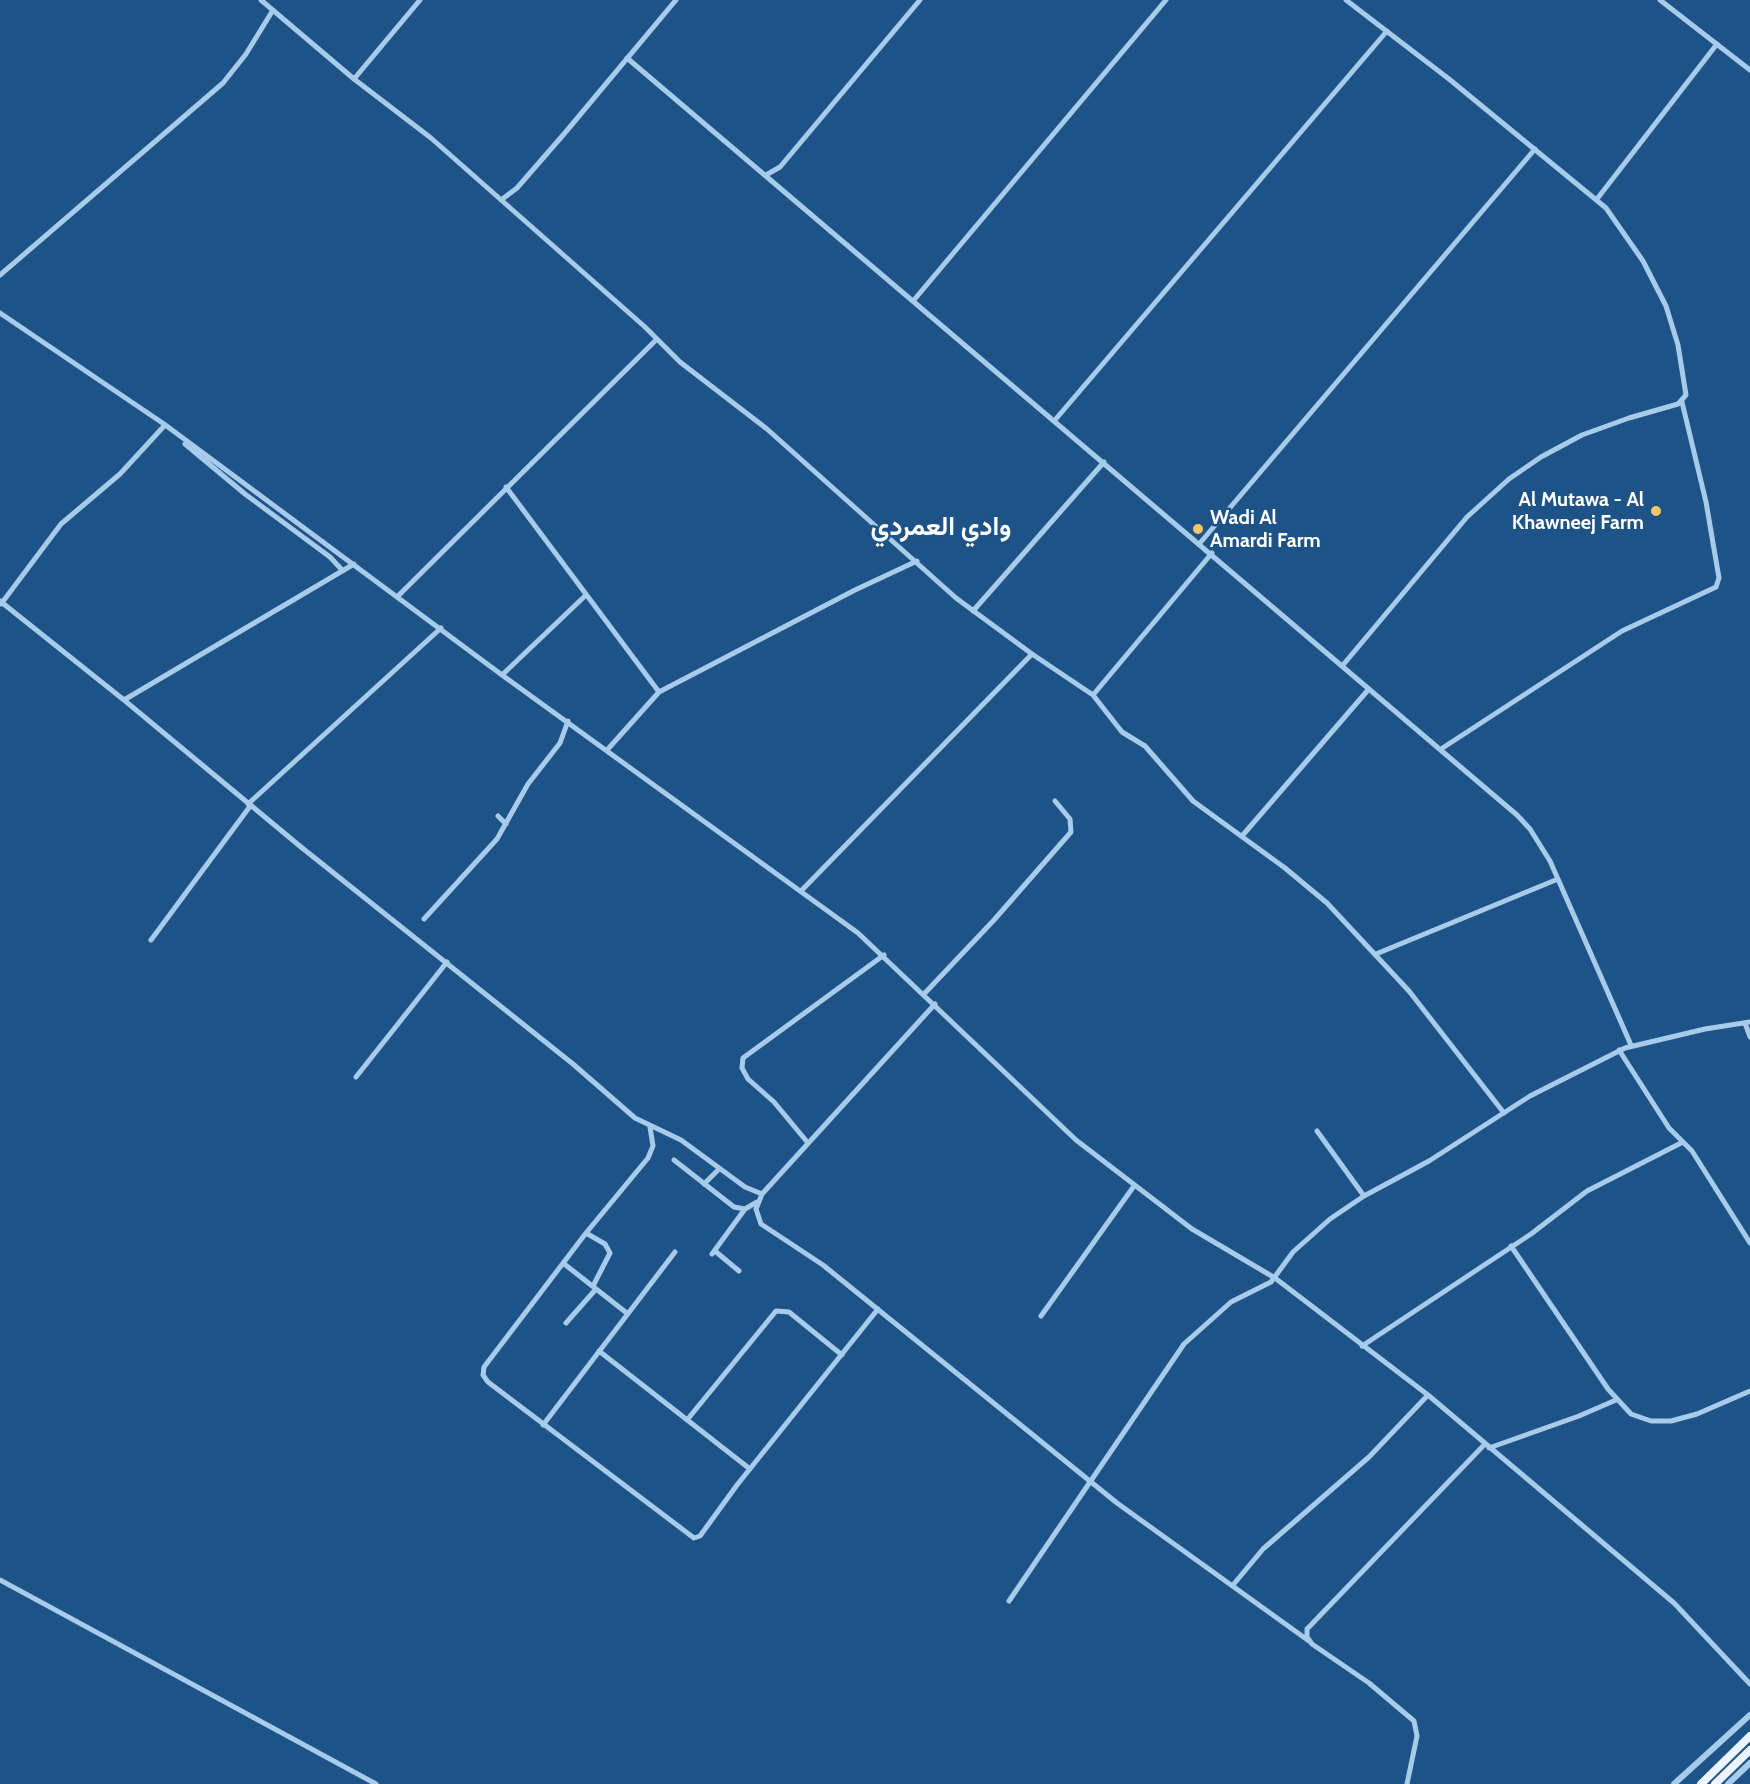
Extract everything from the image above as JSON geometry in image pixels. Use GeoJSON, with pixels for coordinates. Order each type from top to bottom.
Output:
{"type":"FeatureCollection","features":[{"type":"Feature","properties":{"kind":"main road"},"geometry":{"type":"LineString","coordinates":[[1701,1784],[1750,1736]]}},
{"type":"Feature","properties":{"kind":"main road"},"geometry":{"type":"LineString","coordinates":[[1715,1784],[1750,1750]]}},
{"type":"Feature","properties":{"kind":"street"},"geometry":{"type":"LineString","coordinates":[[261,0],[354,79],[409,120],[696,376],[766,429],[973,611],[1093,695],[1122,732],[1145,746],[1179,788],[1208,813],[1306,885],[1376,954],[1442,1030],[1504,1113]]}},
{"type":"Feature","properties":{"kind":"street"},"geometry":{"type":"LineString","coordinates":[[354,79],[420,0]]}},
{"type":"Feature","properties":{"kind":"street"},"geometry":{"type":"LineString","coordinates":[[501,200],[512,192],[549,152],[676,0]]}},
{"type":"Feature","properties":{"kind":"street"},"geometry":{"type":"LineString","coordinates":[[766,175],[780,167],[920,0]]}},
{"type":"Feature","properties":{"kind":"street"},"geometry":{"type":"LineString","coordinates":[[914,300],[1166,0]]}},
{"type":"Feature","properties":{"kind":"street"},"geometry":{"type":"LineString","coordinates":[[1343,665],[1467,518],[1509,479],[1541,457],[1581,435],[1682,402],[1686,395],[1683,365],[1666,306],[1643,261],[1613,215],[1597,199],[1535,149],[1346,0]]}},
{"type":"Feature","properties":{"kind":"street"},"geometry":{"type":"LineString","coordinates":[[1660,0],[1750,70]]}},
{"type":"Feature","properties":{"kind":"street"},"geometry":{"type":"LineString","coordinates":[[0,275],[223,83],[246,54],[273,10]]}},
{"type":"Feature","properties":{"kind":"street"},"geometry":{"type":"LineString","coordinates":[[1055,420],[1387,31]]}},
{"type":"Feature","properties":{"kind":"street"},"geometry":{"type":"LineString","coordinates":[[1597,199],[1717,44]]}},
{"type":"Feature","properties":{"kind":"street"},"geometry":{"type":"LineString","coordinates":[[627,58],[1212,553],[1343,665],[1368,690],[1524,822],[1541,845],[1558,879],[1631,1045]]}},
{"type":"Feature","properties":{"kind":"street"},"geometry":{"type":"LineString","coordinates":[[1200,543],[1535,149]]}},
{"type":"Feature","properties":{"kind":"street"},"geometry":{"type":"LineString","coordinates":[[0,313],[164,424],[502,675],[608,749],[801,891],[884,955],[1051,1119],[1192,1229],[1275,1278],[1428,1395],[1486,1446],[1564,1507],[1611,1551],[1680,1608],[1750,1683]]}},
{"type":"Feature","properties":{"kind":"street"},"geometry":{"type":"LineString","coordinates":[[398,596],[657,339]]}},
{"type":"Feature","properties":{"kind":"street"},"geometry":{"type":"LineString","coordinates":[[1441,750],[1622,631],[1716,587],[1719,578],[1706,502],[1682,402]]}},
{"type":"Feature","properties":{"kind":"street"},"geometry":{"type":"LineString","coordinates":[[164,424],[224,477],[330,557],[343,571]]}},
{"type":"Feature","properties":{"kind":"street"},"geometry":{"type":"LineString","coordinates":[[164,424],[125,469],[61,524],[1,603],[573,1064],[629,1113],[650,1127],[681,1140],[745,1187],[762,1194]]}},
{"type":"Feature","properties":{"kind":"street"},"geometry":{"type":"LineString","coordinates":[[973,611],[1104,462]]}},
{"type":"Feature","properties":{"kind":"street"},"geometry":{"type":"LineString","coordinates":[[506,487],[659,692]]}},
{"type":"Feature","properties":{"kind":"street"},"geometry":{"type":"LineString","coordinates":[[1093,695],[1212,553]]}},
{"type":"Feature","properties":{"kind":"street"},"geometry":{"type":"LineString","coordinates":[[608,749],[659,692],[855,590],[917,561]]}},
{"type":"Feature","properties":{"kind":"street"},"geometry":{"type":"LineString","coordinates":[[124,700],[354,564]]}},
{"type":"Feature","properties":{"kind":"street"},"geometry":{"type":"LineString","coordinates":[[502,675],[586,595]]}},
{"type":"Feature","properties":{"kind":"street"},"geometry":{"type":"LineString","coordinates":[[151,940],[250,804],[441,628]]}},
{"type":"Feature","properties":{"kind":"street"},"geometry":{"type":"LineString","coordinates":[[801,891],[1032,654]]}},
{"type":"Feature","properties":{"kind":"street"},"geometry":{"type":"LineString","coordinates":[[1242,836],[1368,690]]}},
{"type":"Feature","properties":{"kind":"street"},"geometry":{"type":"LineString","coordinates":[[424,919],[493,844],[532,779],[560,743],[568,721]]}},
{"type":"Feature","properties":{"kind":"street"},"geometry":{"type":"LineString","coordinates":[[924,994],[1069,836],[1072,823],[1055,801]]}},
{"type":"Feature","properties":{"kind":"street"},"geometry":{"type":"LineString","coordinates":[[498,816],[506,824]]}},
{"type":"Feature","properties":{"kind":"street"},"geometry":{"type":"LineString","coordinates":[[1376,954],[1558,879]]}},
{"type":"Feature","properties":{"kind":"street"},"geometry":{"type":"LineString","coordinates":[[808,1143],[774,1102],[748,1079],[742,1068],[743,1058],[884,955]]}},
{"type":"Feature","properties":{"kind":"street"},"geometry":{"type":"LineString","coordinates":[[356,1077],[447,962]]}},
{"type":"Feature","properties":{"kind":"street"},"geometry":{"type":"LineString","coordinates":[[739,1271],[713,1253],[745,1209],[758,1201],[934,1004]]}},
{"type":"Feature","properties":{"kind":"street"},"geometry":{"type":"LineString","coordinates":[[1009,1601],[1184,1344],[1230,1302],[1267,1286],[1293,1252],[1310,1235],[1364,1196],[1429,1161],[1545,1088],[1619,1050],[1631,1045],[1748,1022],[1750,1037]]}},
{"type":"Feature","properties":{"kind":"street"},"geometry":{"type":"LineString","coordinates":[[1619,1050],[1666,1123],[1683,1142],[1750,1243]]}},
{"type":"Feature","properties":{"kind":"street"},"geometry":{"type":"LineString","coordinates":[[650,1127],[653,1146],[648,1158],[586,1233],[483,1371],[488,1382],[690,1538],[700,1536],[750,1469],[878,1309]]}},
{"type":"Feature","properties":{"kind":"street"},"geometry":{"type":"LineString","coordinates":[[1317,1131],[1364,1196]]}},
{"type":"Feature","properties":{"kind":"street"},"geometry":{"type":"LineString","coordinates":[[1362,1346],[1511,1246],[1587,1191],[1683,1142]]}},
{"type":"Feature","properties":{"kind":"street"},"geometry":{"type":"LineString","coordinates":[[674,1160],[734,1207],[745,1209]]}},
{"type":"Feature","properties":{"kind":"street"},"geometry":{"type":"LineString","coordinates":[[704,1184],[719,1169]]}},
{"type":"Feature","properties":{"kind":"street"},"geometry":{"type":"LineString","coordinates":[[1041,1316],[1134,1186]]}},
{"type":"Feature","properties":{"kind":"street"},"geometry":{"type":"LineString","coordinates":[[758,1201],[758,1217],[766,1229],[823,1265],[1091,1483],[1369,1683],[1414,1721],[1417,1736],[1407,1784]]}},
{"type":"Feature","properties":{"kind":"street"},"geometry":{"type":"LineString","coordinates":[[566,1323],[594,1287],[610,1252],[605,1244],[586,1233]]}},
{"type":"Feature","properties":{"kind":"street"},"geometry":{"type":"LineString","coordinates":[[1511,1246],[1616,1400],[1631,1414],[1661,1422],[1697,1414],[1750,1391]]}},
{"type":"Feature","properties":{"kind":"street"},"geometry":{"type":"LineString","coordinates":[[543,1425],[675,1252]]}},
{"type":"Feature","properties":{"kind":"street"},"geometry":{"type":"LineString","coordinates":[[563,1263],[628,1314]]}},
{"type":"Feature","properties":{"kind":"street"},"geometry":{"type":"LineString","coordinates":[[687,1420],[776,1311],[789,1312],[842,1355]]}},
{"type":"Feature","properties":{"kind":"street"},"geometry":{"type":"LineString","coordinates":[[599,1351],[750,1469]]}},
{"type":"Feature","properties":{"kind":"street"},"geometry":{"type":"LineString","coordinates":[[1233,1585],[1263,1549],[1369,1457],[1428,1395]]}},
{"type":"Feature","properties":{"kind":"street"},"geometry":{"type":"LineString","coordinates":[[1309,1641],[1306,1634],[1312,1623],[1486,1446],[1579,1416],[1616,1400]]}},
{"type":"Feature","properties":{"kind":"street"},"geometry":{"type":"LineString","coordinates":[[0,1580],[376,1784]]}},
{"type":"Feature","properties":{"kind":"street"},"geometry":{"type":"LineString","coordinates":[[1674,1784],[1750,1715]]}},
{"type":"Feature","properties":{"kind":"street"},"geometry":{"type":"LineString","coordinates":[[1728,1784],[1750,1763]]}},
{"type":"Feature","properties":{"kind":"place","name":"Al Mutawa - Al Khawneej Farm"},"geometry":{"type":"Point","coordinates":[1656,511]}},
{"type":"Feature","properties":{"kind":"place","name":"Wadi Al Amardi Farm"},"geometry":{"type":"Point","coordinates":[1198,529]}},
{"type":"Feature","properties":{"kind":"district","name":"وادي العمردي"},"geometry":{"type":"Point","coordinates":[941,527]}}]}
